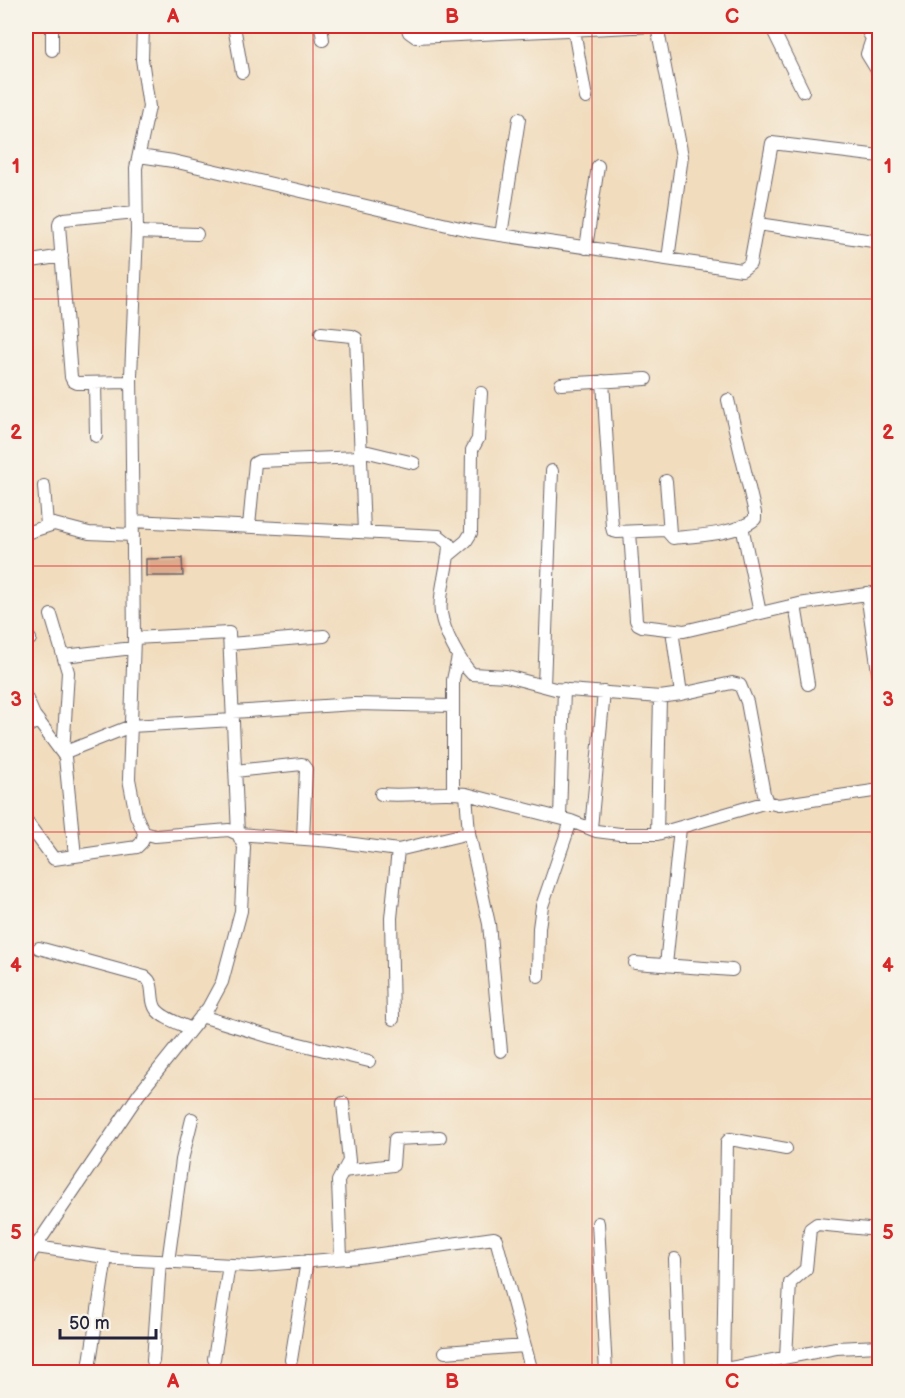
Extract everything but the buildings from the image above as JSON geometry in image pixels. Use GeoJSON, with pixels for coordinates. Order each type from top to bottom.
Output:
{"type":"FeatureCollection","features":[{"type":"Feature","properties":{"kind":"street"},"geometry":{"type":"LineString","coordinates":[[52,26],[52,50]]}},
{"type":"Feature","properties":{"kind":"street"},"geometry":{"type":"LineString","coordinates":[[26,821],[54,859],[137,847],[142,843],[144,833],[136,815],[129,779],[134,643],[131,382],[137,232],[136,168],[148,107],[142,59],[143,26]]}},
{"type":"Feature","properties":{"kind":"street"},"geometry":{"type":"LineString","coordinates":[[234,26],[242,72]]}},
{"type":"Feature","properties":{"kind":"street"},"geometry":{"type":"LineString","coordinates":[[321,26],[323,40]]}},
{"type":"Feature","properties":{"kind":"street"},"geometry":{"type":"LineString","coordinates":[[406,26],[416,38],[491,30],[656,26],[682,156],[668,259]]}},
{"type":"Feature","properties":{"kind":"street"},"geometry":{"type":"LineString","coordinates":[[769,26],[803,91]]}},
{"type":"Feature","properties":{"kind":"street"},"geometry":{"type":"LineString","coordinates":[[865,26],[872,39],[867,54],[879,75]]}},
{"type":"Feature","properties":{"kind":"street"},"geometry":{"type":"LineString","coordinates":[[577,28],[586,98]]}},
{"type":"Feature","properties":{"kind":"street"},"geometry":{"type":"LineString","coordinates":[[501,235],[519,119]]}},
{"type":"Feature","properties":{"kind":"street"},"geometry":{"type":"LineString","coordinates":[[139,156],[173,161],[473,231],[742,270],[750,264],[772,143],[879,156]]}},
{"type":"Feature","properties":{"kind":"street"},"geometry":{"type":"LineString","coordinates":[[586,248],[598,166]]}},
{"type":"Feature","properties":{"kind":"street"},"geometry":{"type":"LineString","coordinates":[[131,382],[77,383],[71,377],[59,225],[64,219],[136,213]]}},
{"type":"Feature","properties":{"kind":"street"},"geometry":{"type":"LineString","coordinates":[[758,224],[879,242]]}},
{"type":"Feature","properties":{"kind":"street"},"geometry":{"type":"LineString","coordinates":[[137,232],[197,234]]}},
{"type":"Feature","properties":{"kind":"street"},"geometry":{"type":"LineString","coordinates":[[26,262],[62,256]]}},
{"type":"Feature","properties":{"kind":"street"},"geometry":{"type":"LineString","coordinates":[[321,333],[356,338],[364,532]]}},
{"type":"Feature","properties":{"kind":"street"},"geometry":{"type":"LineString","coordinates":[[561,384],[646,379]]}},
{"type":"Feature","properties":{"kind":"street"},"geometry":{"type":"LineString","coordinates":[[603,381],[612,527],[613,531],[617,532],[666,530],[673,538],[711,534],[742,526],[755,519],[728,400]]}},
{"type":"Feature","properties":{"kind":"street"},"geometry":{"type":"LineString","coordinates":[[95,383],[96,436]]}},
{"type":"Feature","properties":{"kind":"street"},"geometry":{"type":"LineString","coordinates":[[449,555],[471,534],[472,450],[478,439],[482,393]]}},
{"type":"Feature","properties":{"kind":"street"},"geometry":{"type":"LineString","coordinates":[[249,526],[255,463],[259,461],[360,453],[414,463]]}},
{"type":"Feature","properties":{"kind":"street"},"geometry":{"type":"LineString","coordinates":[[544,686],[552,471]]}},
{"type":"Feature","properties":{"kind":"street"},"geometry":{"type":"LineString","coordinates":[[666,481],[670,533]]}},
{"type":"Feature","properties":{"kind":"street"},"geometry":{"type":"LineString","coordinates":[[44,486],[47,525]]}},
{"type":"Feature","properties":{"kind":"street"},"geometry":{"type":"LineString","coordinates":[[133,521],[439,536],[449,544],[441,613],[458,657],[472,675],[506,676],[564,689],[660,697],[732,682],[740,685],[747,702],[767,802]]}},
{"type":"Feature","properties":{"kind":"street"},"geometry":{"type":"LineString","coordinates":[[26,533],[47,525],[62,525],[88,534],[133,535]]}},
{"type":"Feature","properties":{"kind":"street"},"geometry":{"type":"LineString","coordinates":[[742,526],[760,613]]}},
{"type":"Feature","properties":{"kind":"street"},"geometry":{"type":"LineString","coordinates":[[630,532],[636,620],[642,626],[684,631],[795,605],[873,592],[879,686]]}},
{"type":"Feature","properties":{"kind":"street"},"geometry":{"type":"LineString","coordinates":[[795,605],[808,684]]}},
{"type":"Feature","properties":{"kind":"street"},"geometry":{"type":"LineString","coordinates":[[51,615],[64,656],[68,682],[63,753],[75,856]]}},
{"type":"Feature","properties":{"kind":"street"},"geometry":{"type":"LineString","coordinates":[[672,630],[681,694]]}},
{"type":"Feature","properties":{"kind":"street"},"geometry":{"type":"LineString","coordinates":[[26,1266],[36,1247],[139,1094],[201,1016],[222,982],[241,911],[244,847],[238,834],[229,633],[134,643],[64,656]]}},
{"type":"Feature","properties":{"kind":"street"},"geometry":{"type":"LineString","coordinates":[[230,644],[324,636]]}},
{"type":"Feature","properties":{"kind":"street"},"geometry":{"type":"LineString","coordinates":[[458,657],[453,680],[453,706],[460,793],[489,924],[501,1051]]}},
{"type":"Feature","properties":{"kind":"street"},"geometry":{"type":"LineString","coordinates":[[538,976],[542,906],[566,819],[564,689]]}},
{"type":"Feature","properties":{"kind":"street"},"geometry":{"type":"LineString","coordinates":[[591,828],[604,692]]}},
{"type":"Feature","properties":{"kind":"street"},"geometry":{"type":"LineString","coordinates":[[26,697],[38,720],[63,753]]}},
{"type":"Feature","properties":{"kind":"street"},"geometry":{"type":"LineString","coordinates":[[657,834],[660,697]]}},
{"type":"Feature","properties":{"kind":"street"},"geometry":{"type":"LineString","coordinates":[[63,753],[131,726],[354,704],[453,706]]}},
{"type":"Feature","properties":{"kind":"street"},"geometry":{"type":"LineString","coordinates":[[26,728],[38,720]]}},
{"type":"Feature","properties":{"kind":"street"},"geometry":{"type":"LineString","coordinates":[[235,771],[302,764],[306,769],[303,839]]}},
{"type":"Feature","properties":{"kind":"street"},"geometry":{"type":"LineString","coordinates":[[381,795],[460,793],[566,819],[608,833],[657,834],[767,802],[777,805],[879,790]]}},
{"type":"Feature","properties":{"kind":"street"},"geometry":{"type":"LineString","coordinates":[[666,965],[680,828]]}},
{"type":"Feature","properties":{"kind":"street"},"geometry":{"type":"LineString","coordinates":[[144,833],[155,836],[229,830],[238,834],[398,850],[470,833]]}},
{"type":"Feature","properties":{"kind":"street"},"geometry":{"type":"LineString","coordinates":[[393,1019],[391,918],[398,850]]}},
{"type":"Feature","properties":{"kind":"street"},"geometry":{"type":"LineString","coordinates":[[39,948],[145,977],[152,985],[153,1003],[159,1013],[191,1029]]}},
{"type":"Feature","properties":{"kind":"street"},"geometry":{"type":"LineString","coordinates":[[635,963],[732,970]]}},
{"type":"Feature","properties":{"kind":"street"},"geometry":{"type":"LineString","coordinates":[[201,1016],[272,1037],[369,1061]]}},
{"type":"Feature","properties":{"kind":"street"},"geometry":{"type":"LineString","coordinates":[[341,1258],[338,1181],[349,1161],[343,1103]]}},
{"type":"Feature","properties":{"kind":"street"},"geometry":{"type":"LineString","coordinates":[[153,1361],[164,1261],[182,1160],[192,1119]]}},
{"type":"Feature","properties":{"kind":"street"},"geometry":{"type":"LineString","coordinates":[[344,1171],[393,1166],[395,1139],[440,1137]]}},
{"type":"Feature","properties":{"kind":"street"},"geometry":{"type":"LineString","coordinates":[[723,1369],[727,1142],[730,1139],[786,1149]]}},
{"type":"Feature","properties":{"kind":"street"},"geometry":{"type":"LineString","coordinates":[[598,1223],[606,1372]]}},
{"type":"Feature","properties":{"kind":"street"},"geometry":{"type":"LineString","coordinates":[[786,1356],[790,1283],[806,1269],[810,1229],[813,1226],[817,1224],[875,1228],[879,1232],[879,1266]]}},
{"type":"Feature","properties":{"kind":"street"},"geometry":{"type":"LineString","coordinates":[[36,1247],[106,1257],[251,1266],[341,1258],[494,1238],[532,1372]]}},
{"type":"Feature","properties":{"kind":"street"},"geometry":{"type":"LineString","coordinates":[[90,1362],[106,1257]]}},
{"type":"Feature","properties":{"kind":"street"},"geometry":{"type":"LineString","coordinates":[[675,1259],[679,1372]]}},
{"type":"Feature","properties":{"kind":"street"},"geometry":{"type":"LineString","coordinates":[[291,1360],[307,1261]]}},
{"type":"Feature","properties":{"kind":"street"},"geometry":{"type":"LineString","coordinates":[[214,1359],[229,1264]]}},
{"type":"Feature","properties":{"kind":"street"},"geometry":{"type":"LineString","coordinates":[[445,1352],[525,1346]]}},
{"type":"Feature","properties":{"kind":"street"},"geometry":{"type":"LineString","coordinates":[[709,1372],[836,1348],[879,1346]]}}]}
